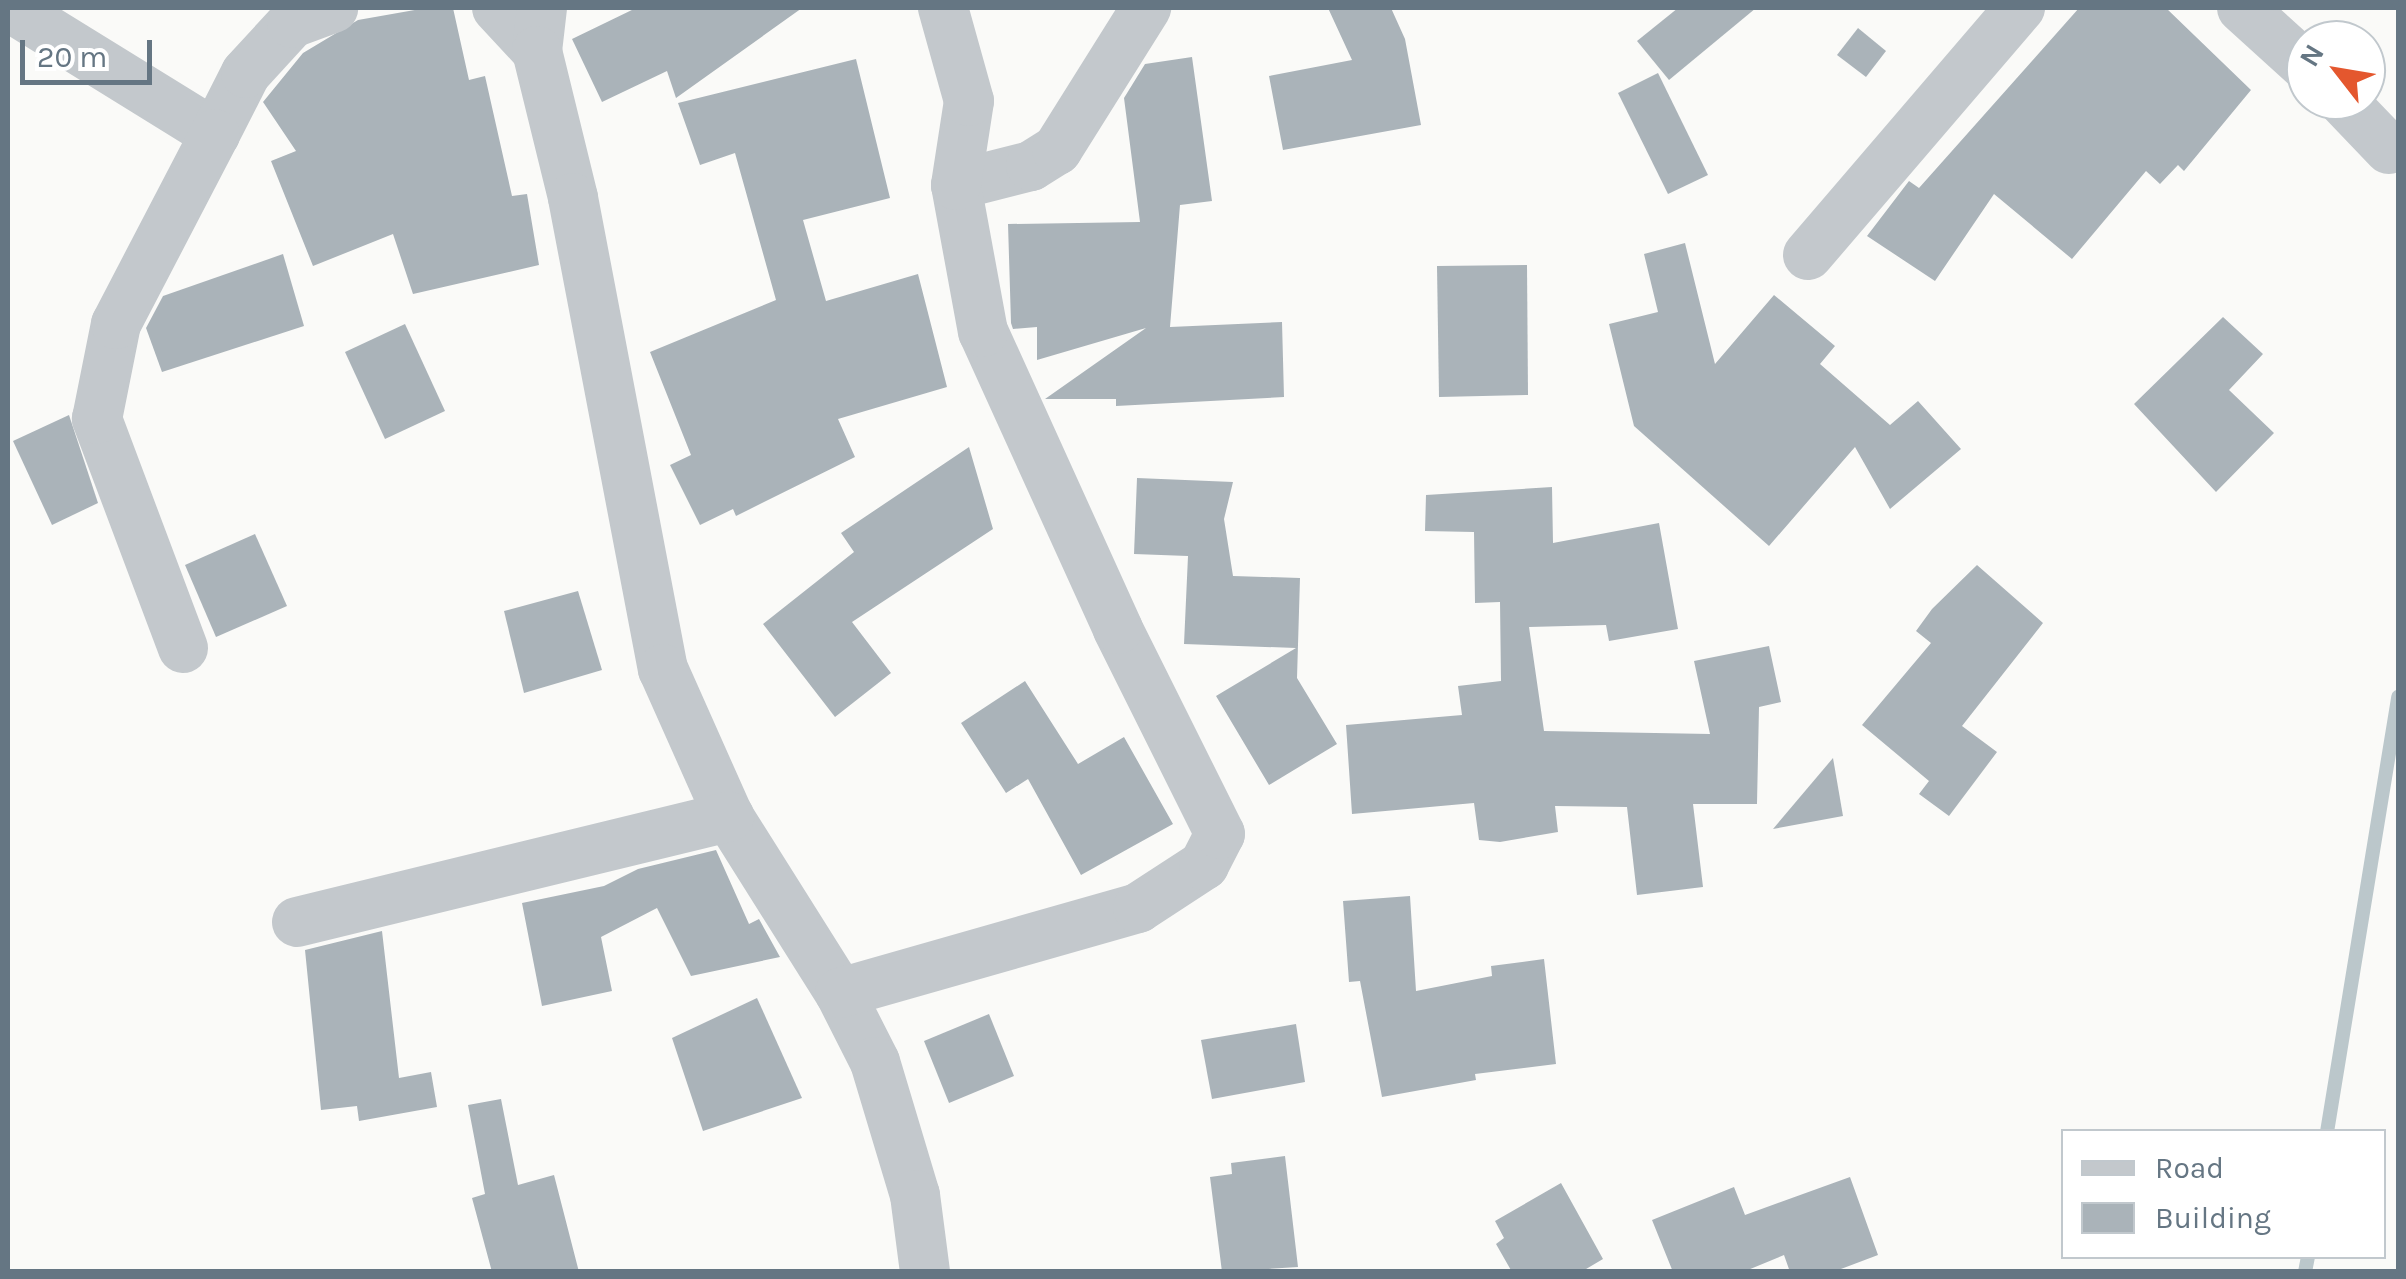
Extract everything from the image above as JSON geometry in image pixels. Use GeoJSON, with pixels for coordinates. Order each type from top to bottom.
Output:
{"type":"FeatureCollection","features":[{"type":"Feature","properties":{"kind":"street"},"geometry":{"type":"LineString","coordinates":[[11,8],[214,134]]}},
{"type":"Feature","properties":{"kind":"street"},"geometry":{"type":"LineString","coordinates":[[183,648],[97,419],[116,324],[246,73],[292,22],[333,8]]}},
{"type":"Feature","properties":{"kind":"street"},"geometry":{"type":"LineString","coordinates":[[497,8],[539,29],[663,669],[729,818],[840,993],[875,1062],[900,1138],[926,1272]]}},
{"type":"Feature","properties":{"kind":"street"},"geometry":{"type":"LineString","coordinates":[[840,993],[1138,908],[1204,865],[1220,834],[1118,630],[982,332],[956,185],[969,101],[943,8]]}},
{"type":"Feature","properties":{"kind":"street"},"geometry":{"type":"LineString","coordinates":[[956,185],[1032,166],[1057,150],[1146,8]]}},
{"type":"Feature","properties":{"kind":"street"},"geometry":{"type":"LineString","coordinates":[[1808,255],[2020,8]]}},
{"type":"Feature","properties":{"kind":"street"},"geometry":{"type":"LineString","coordinates":[[2242,8],[2286,48]]}},
{"type":"Feature","properties":{"kind":"street"},"geometry":{"type":"LineString","coordinates":[[2361,120],[2389,149]]}},
{"type":"Feature","properties":{"kind":"street"},"geometry":{"type":"LineString","coordinates":[[297,922],[729,818]]}},
{"type":"Feature","properties":{"kind":"building"},"geometry":{"type":"Polygon","coordinates":[[[426,8],[453,8],[469,80],[485,76],[512,196],[527,194],[539,265],[413,294],[393,234],[313,266],[271,161],[296,151],[263,102],[303,53],[358,20],[426,8]]]}},
{"type":"Feature","properties":{"kind":"building"},"geometry":{"type":"Polygon","coordinates":[[[636,8],[802,8],[676,98],[667,71],[602,102],[572,39],[636,8]]]}},
{"type":"Feature","properties":{"kind":"building"},"geometry":{"type":"Polygon","coordinates":[[[1328,8],[1391,8],[1405,39],[1421,125],[1283,150],[1269,76],[1352,60],[1328,8]]]}},
{"type":"Feature","properties":{"kind":"building"},"geometry":{"type":"Polygon","coordinates":[[[1678,8],[1756,8],[1669,80],[1637,41],[1678,8]]]}},
{"type":"Feature","properties":{"kind":"building"},"geometry":{"type":"Polygon","coordinates":[[[2079,8],[2166,8],[2251,90],[2184,171],[2178,165],[2160,184],[2146,171],[2072,259],[1994,194],[1935,281],[1867,236],[1909,181],[1919,188],[2079,8]]]}},
{"type":"Feature","properties":{"kind":"building"},"geometry":{"type":"Polygon","coordinates":[[[1858,28],[1886,51],[1866,77],[1837,55],[1858,28]]]}},
{"type":"Feature","properties":{"kind":"building"},"geometry":{"type":"Polygon","coordinates":[[[1192,57],[1212,201],[1180,205],[1170,327],[1282,322],[1284,397],[1116,406],[1116,399],[1045,399],[1146,328],[1037,360],[1037,327],[1013,329],[1011,323],[1008,224],[1140,222],[1124,98],[1145,64],[1192,57]]]}},
{"type":"Feature","properties":{"kind":"building"},"geometry":{"type":"Polygon","coordinates":[[[856,59],[890,198],[803,220],[826,301],[918,274],[947,387],[838,419],[855,457],[736,516],[733,509],[700,525],[670,465],[691,455],[650,352],[776,300],[735,153],[700,165],[678,103],[856,59]]]}},
{"type":"Feature","properties":{"kind":"building"},"geometry":{"type":"Polygon","coordinates":[[[1658,73],[1708,175],[1668,194],[1618,93],[1658,73]]]}},
{"type":"Feature","properties":{"kind":"building"},"geometry":{"type":"Polygon","coordinates":[[[1685,243],[1715,364],[1774,295],[1835,346],[1820,364],[1890,425],[1918,401],[1961,449],[1890,509],[1855,447],[1769,546],[1634,426],[1609,324],[1658,312],[1644,254],[1685,243]]]}},
{"type":"Feature","properties":{"kind":"building"},"geometry":{"type":"Polygon","coordinates":[[[283,254],[304,326],[162,372],[146,328],[163,296],[283,254]]]}},
{"type":"Feature","properties":{"kind":"building"},"geometry":{"type":"Polygon","coordinates":[[[1527,265],[1528,395],[1439,397],[1437,266],[1527,265]]]}},
{"type":"Feature","properties":{"kind":"building"},"geometry":{"type":"Polygon","coordinates":[[[2223,317],[2263,354],[2229,390],[2274,433],[2216,492],[2134,404],[2223,317]]]}},
{"type":"Feature","properties":{"kind":"building"},"geometry":{"type":"Polygon","coordinates":[[[405,324],[445,411],[385,439],[345,352],[405,324]]]}},
{"type":"Feature","properties":{"kind":"building"},"geometry":{"type":"Polygon","coordinates":[[[69,415],[98,503],[52,525],[13,441],[69,415]]]}},
{"type":"Feature","properties":{"kind":"building"},"geometry":{"type":"Polygon","coordinates":[[[969,447],[993,529],[852,622],[891,673],[835,717],[763,624],[854,552],[841,533],[969,447]]]}},
{"type":"Feature","properties":{"kind":"building"},"geometry":{"type":"Polygon","coordinates":[[[1137,478],[1233,482],[1224,519],[1233,576],[1300,578],[1297,678],[1337,744],[1269,785],[1216,696],[1296,648],[1184,644],[1188,556],[1134,554],[1137,478]]]}},
{"type":"Feature","properties":{"kind":"building"},"geometry":{"type":"Polygon","coordinates":[[[1552,487],[1553,543],[1659,523],[1678,629],[1609,641],[1606,625],[1529,627],[1544,731],[1710,734],[1694,661],[1769,646],[1781,702],[1759,707],[1757,804],[1693,804],[1703,887],[1637,895],[1627,807],[1555,806],[1558,832],[1500,842],[1479,840],[1474,803],[1352,814],[1346,725],[1462,715],[1458,686],[1501,681],[1500,602],[1475,603],[1474,532],[1425,531],[1426,495],[1552,487]]]}},
{"type":"Feature","properties":{"kind":"building"},"geometry":{"type":"Polygon","coordinates":[[[255,534],[287,606],[216,637],[185,565],[255,534]]]}},
{"type":"Feature","properties":{"kind":"building"},"geometry":{"type":"Polygon","coordinates":[[[1977,565],[2043,623],[1962,726],[1997,752],[1949,816],[1919,794],[1929,781],[1862,725],[1931,643],[1916,631],[1932,609],[1977,565]]]}},
{"type":"Feature","properties":{"kind":"building"},"geometry":{"type":"Polygon","coordinates":[[[578,591],[602,670],[524,693],[504,611],[578,591]]]}},
{"type":"Feature","properties":{"kind":"building"},"geometry":{"type":"Polygon","coordinates":[[[1025,681],[1078,764],[1124,737],[1173,824],[1081,875],[1028,779],[1006,793],[961,723],[1025,681]]]}},
{"type":"Feature","properties":{"kind":"building"},"geometry":{"type":"Polygon","coordinates":[[[1833,758],[1843,816],[1773,829],[1833,758]]]}},
{"type":"Feature","properties":{"kind":"building"},"geometry":{"type":"Polygon","coordinates":[[[716,850],[749,924],[759,919],[780,957],[691,976],[657,908],[601,937],[612,991],[542,1006],[522,903],[604,886],[638,869],[716,850]]]}},
{"type":"Feature","properties":{"kind":"building"},"geometry":{"type":"Polygon","coordinates":[[[1410,896],[1416,991],[1492,976],[1491,966],[1544,959],[1556,1064],[1475,1074],[1476,1080],[1382,1097],[1360,981],[1349,982],[1343,901],[1410,896]]]}},
{"type":"Feature","properties":{"kind":"building"},"geometry":{"type":"Polygon","coordinates":[[[382,931],[399,1078],[431,1072],[437,1107],[359,1121],[357,1106],[321,1110],[305,950],[382,931]]]}},
{"type":"Feature","properties":{"kind":"building"},"geometry":{"type":"Polygon","coordinates":[[[757,998],[802,1098],[703,1131],[672,1038],[757,998]]]}},
{"type":"Feature","properties":{"kind":"building"},"geometry":{"type":"Polygon","coordinates":[[[989,1014],[1014,1076],[949,1103],[924,1041],[989,1014]]]}},
{"type":"Feature","properties":{"kind":"building"},"geometry":{"type":"Polygon","coordinates":[[[1296,1024],[1305,1082],[1212,1099],[1201,1040],[1296,1024]]]}},
{"type":"Feature","properties":{"kind":"building"},"geometry":{"type":"Polygon","coordinates":[[[501,1099],[518,1185],[554,1175],[579,1272],[492,1272],[472,1198],[485,1194],[468,1105],[501,1099]]]}},
{"type":"Feature","properties":{"kind":"building"},"geometry":{"type":"Polygon","coordinates":[[[1285,1156],[1298,1267],[1222,1272],[1210,1177],[1232,1174],[1231,1163],[1285,1156]]]}},
{"type":"Feature","properties":{"kind":"building"},"geometry":{"type":"Polygon","coordinates":[[[1850,1177],[1878,1255],[1833,1272],[1790,1272],[1784,1255],[1743,1272],[1673,1272],[1652,1220],[1734,1187],[1745,1215],[1850,1177]]]}},
{"type":"Feature","properties":{"kind":"building"},"geometry":{"type":"Polygon","coordinates":[[[1561,1183],[1603,1259],[1581,1272],[1512,1272],[1496,1244],[1504,1238],[1495,1221],[1561,1183]]]}},
{"type":"Feature","properties":{"kind":"waterway"},"geometry":{"type":"LineString","coordinates":[[2327,1129],[2398,697]]}},
{"type":"Feature","properties":{"kind":"waterway"},"geometry":{"type":"LineString","coordinates":[[2305,1272],[2307,1259]]}}]}
